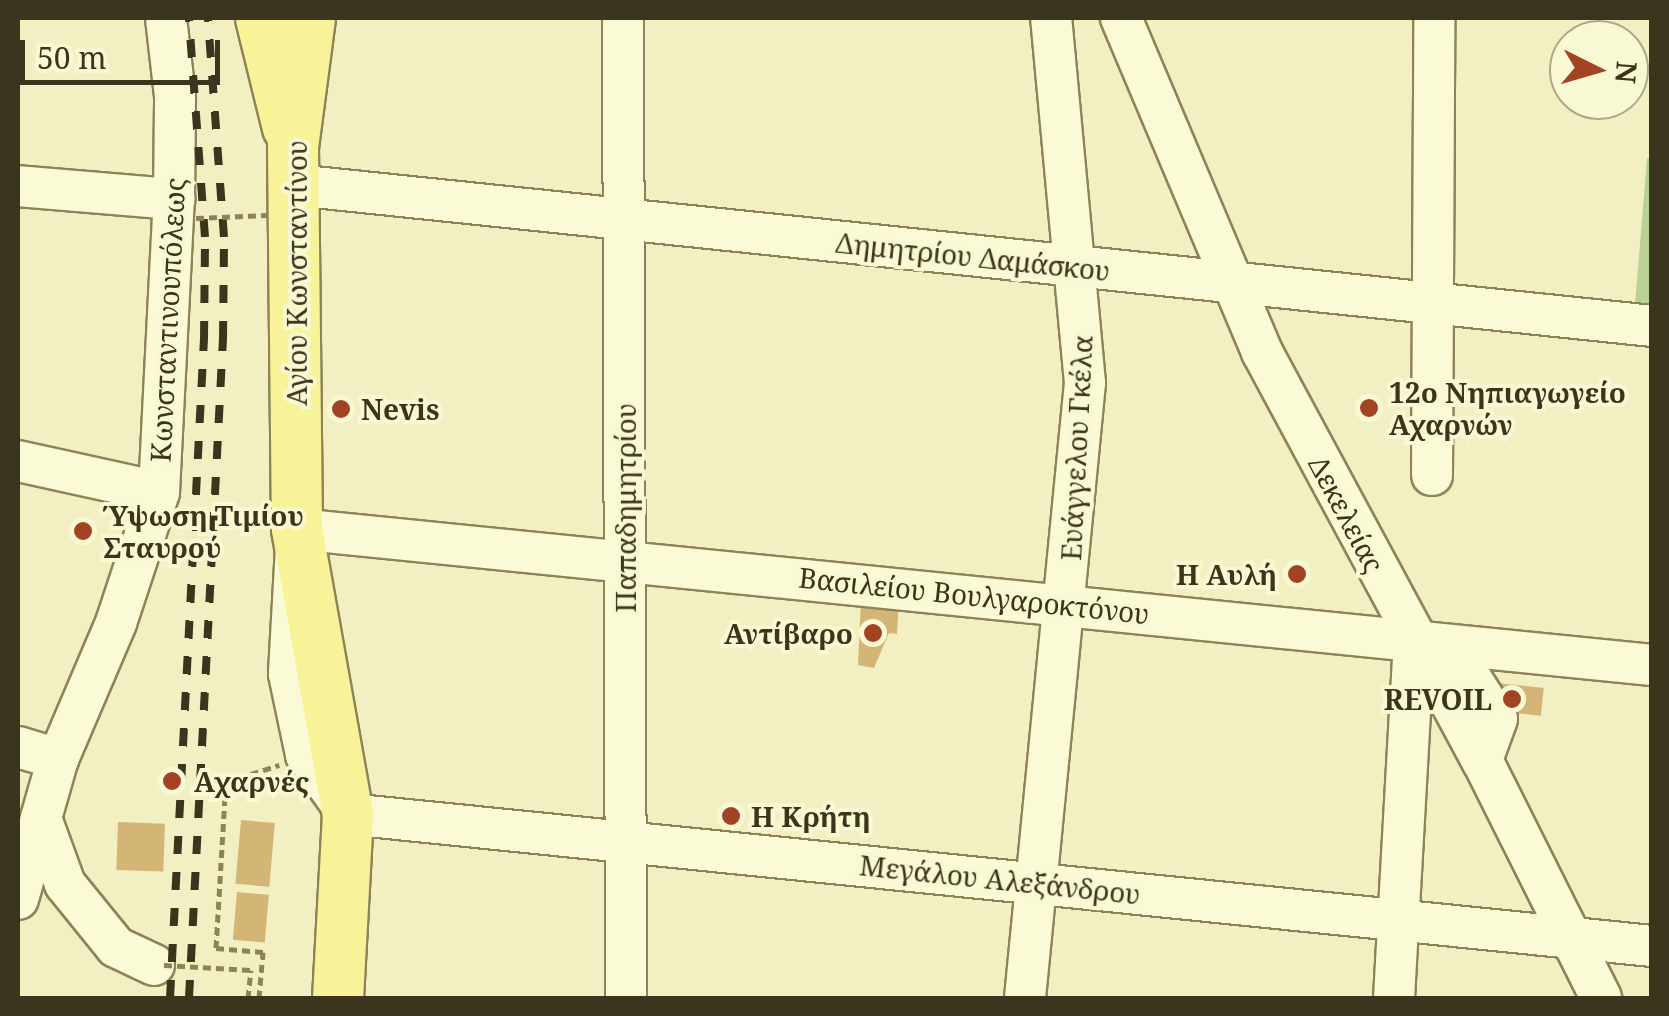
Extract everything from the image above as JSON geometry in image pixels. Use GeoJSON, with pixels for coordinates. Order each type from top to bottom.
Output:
{"type":"FeatureCollection","features":[{"type":"Feature","properties":{"kind":"main road"},"geometry":{"type":"LineString","coordinates":[[260,18],[285,183]]}},
{"type":"Feature","properties":{"kind":"main road","name":"Αγίου Κωνσταντίνου"},"geometry":{"type":"LineString","coordinates":[[310,18],[285,183],[297,529],[348,814],[338,998]]}},
{"type":"Feature","properties":{"kind":"street","name":"Κωνσταντινουπόλεως"},"geometry":{"type":"LineString","coordinates":[[18,900],[58,759],[116,622],[158,492],[185,208],[166,18]]}},
{"type":"Feature","properties":{"kind":"street","name":"Παπαδημητρίου"},"geometry":{"type":"LineString","coordinates":[[622,18],[626,220],[626,998]]}},
{"type":"Feature","properties":{"kind":"street","name":"Ευάγγελου Γκέλα"},"geometry":{"type":"LineString","coordinates":[[1025,998],[1068,605],[1085,382],[1079,266],[1052,18]]}},
{"type":"Feature","properties":{"kind":"street","name":"Δεκελείας"},"geometry":{"type":"LineString","coordinates":[[1121,18],[1230,284],[1414,641],[1454,679],[1482,760],[1601,998]]}},
{"type":"Feature","properties":{"kind":"street"},"geometry":{"type":"LineString","coordinates":[[1432,475],[1428,304],[1434,18]]}},
{"type":"Feature","properties":{"kind":"street","name":"Δημητρίου Δαμάσκου"},"geometry":{"type":"LineString","coordinates":[[285,183],[1652,326]]}},
{"type":"Feature","properties":{"kind":"street"},"geometry":{"type":"LineString","coordinates":[[18,186],[185,208]]}},
{"type":"Feature","properties":{"kind":"street"},"geometry":{"type":"LineString","coordinates":[[18,462],[158,492]]}},
{"type":"Feature","properties":{"kind":"street","name":"Βασιλείου Βουλγαροκτόνου"},"geometry":{"type":"LineString","coordinates":[[297,529],[1652,665]]}},
{"type":"Feature","properties":{"kind":"street","name":"Αγίου Κωνσταντίνου"},"geometry":{"type":"LineString","coordinates":[[297,529],[289,674],[306,755],[348,814]]}},
{"type":"Feature","properties":{"kind":"street"},"geometry":{"type":"LineString","coordinates":[[1394,998],[1414,641]]}},
{"type":"Feature","properties":{"kind":"street"},"geometry":{"type":"LineString","coordinates":[[1454,679],[1506,650]]}},
{"type":"Feature","properties":{"kind":"street"},"geometry":{"type":"LineString","coordinates":[[18,747],[58,759]]}},
{"type":"Feature","properties":{"kind":"street","name":"Μεγάλου Αλεξάνδρου"},"geometry":{"type":"LineString","coordinates":[[348,814],[1652,946]]}},
{"type":"Feature","properties":{"kind":"street"},"geometry":{"type":"LineString","coordinates":[[41,818],[65,884],[116,947],[159,965]]}},
{"type":"Feature","properties":{"kind":"path"},"geometry":{"type":"LineString","coordinates":[[185,208],[285,183]]}},
{"type":"Feature","properties":{"kind":"path"},"geometry":{"type":"LineString","coordinates":[[259,998],[263,952],[216,948],[226,782],[306,755]]}},
{"type":"Feature","properties":{"kind":"path"},"geometry":{"type":"LineString","coordinates":[[159,965],[251,970],[248,998]]}},
{"type":"Feature","properties":{"kind":"green space"},"geometry":{"type":"Polygon","coordinates":[[[1647,158],[1651,158],[1651,306],[1635,305],[1647,158]]]}},
{"type":"Feature","properties":{"kind":"building","name":"Αντίβαρο"},"geometry":{"type":"Polygon","coordinates":[[[899,600],[897,634],[889,633],[874,668],[858,665],[861,601],[899,600]]]}},
{"type":"Feature","properties":{"kind":"building"},"geometry":{"type":"Polygon","coordinates":[[[1497,683],[1544,688],[1541,716],[1494,711],[1497,683]]]}},
{"type":"Feature","properties":{"kind":"building"},"geometry":{"type":"Polygon","coordinates":[[[241,820],[275,823],[269,887],[235,884],[241,820]]]}},
{"type":"Feature","properties":{"kind":"building"},"geometry":{"type":"Polygon","coordinates":[[[118,822],[165,824],[163,872],[116,870],[118,822]]]}},
{"type":"Feature","properties":{"kind":"building"},"geometry":{"type":"Polygon","coordinates":[[[237,892],[269,895],[265,943],[233,940],[237,892]]]}},
{"type":"Feature","properties":{"kind":"railway"},"geometry":{"type":"LineString","coordinates":[[170,998],[204,339],[205,237],[189,18]]}},
{"type":"Feature","properties":{"kind":"railway"},"geometry":{"type":"LineString","coordinates":[[189,998],[223,339],[224,237],[208,18]]}},
{"type":"Feature","properties":{"kind":"place","name":"12ο Νηπιαγωγείο Αχαρνών"},"geometry":{"type":"Point","coordinates":[1369,408]}},
{"type":"Feature","properties":{"kind":"place","name":"Nevis"},"geometry":{"type":"Point","coordinates":[341,409]}},
{"type":"Feature","properties":{"kind":"place","name":"Ύψωση Τιμίου Σταυρού"},"geometry":{"type":"Point","coordinates":[83,531]}},
{"type":"Feature","properties":{"kind":"place","name":"Η Αυλή"},"geometry":{"type":"Point","coordinates":[1297,574]}},
{"type":"Feature","properties":{"kind":"place","name":"Αντίβαρο"},"geometry":{"type":"Point","coordinates":[873,633]}},
{"type":"Feature","properties":{"kind":"place","name":"REVOIL"},"geometry":{"type":"Point","coordinates":[1512,699]}},
{"type":"Feature","properties":{"kind":"place","name":"Αχαρνές"},"geometry":{"type":"Point","coordinates":[172,781]}},
{"type":"Feature","properties":{"kind":"place","name":"Η Κρήτη"},"geometry":{"type":"Point","coordinates":[731,816]}}]}
